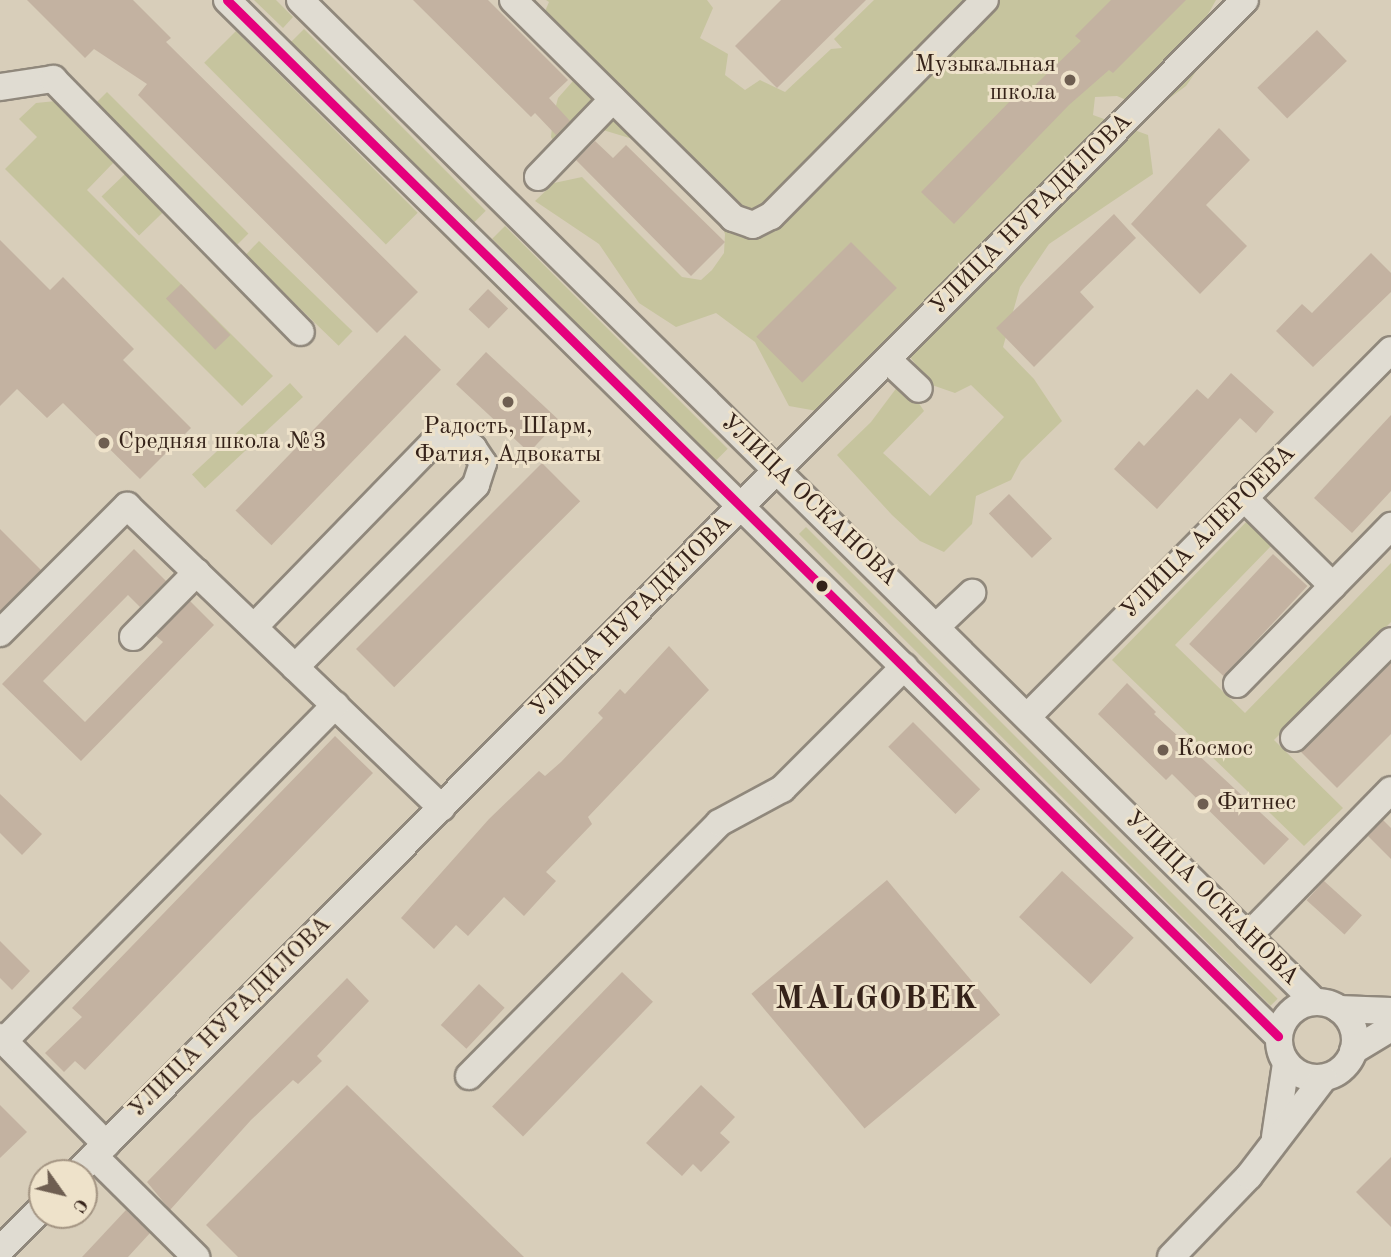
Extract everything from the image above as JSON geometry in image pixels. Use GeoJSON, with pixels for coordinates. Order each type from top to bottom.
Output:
{"type":"FeatureCollection","features":[{"type":"Feature","properties":{"kind":"street","name":"УЛИЦА ОСКАНОВА"},"geometry":{"type":"LineString","coordinates":[[227,0],[1278,1036]]}},
{"type":"Feature","properties":{"kind":"street","name":"УЛИЦА ОСКАНОВА"},"geometry":{"type":"LineString","coordinates":[[300,0],[1248,936],[1327,1005]]}},
{"type":"Feature","properties":{"kind":"street"},"geometry":{"type":"LineString","coordinates":[[513,0],[733,218],[743,224],[762,223],[985,0]]}},
{"type":"Feature","properties":{"kind":"street","name":"УЛИЦА НУРАДИЛОВА"},"geometry":{"type":"LineString","coordinates":[[92,1158],[1245,0]]}},
{"type":"Feature","properties":{"kind":"street"},"geometry":{"type":"LineString","coordinates":[[0,88],[53,79],[301,332]]}},
{"type":"Feature","properties":{"kind":"street"},"geometry":{"type":"LineString","coordinates":[[538,177],[613,99]]}},
{"type":"Feature","properties":{"kind":"street","name":"УЛИЦА АЛЕРОЕВА"},"geometry":{"type":"LineString","coordinates":[[1028,716],[1244,498],[1388,359]]}},
{"type":"Feature","properties":{"kind":"street"},"geometry":{"type":"LineString","coordinates":[[888,360],[919,388]]}},
{"type":"Feature","properties":{"kind":"street"},"geometry":{"type":"LineString","coordinates":[[254,627],[433,443],[446,436],[459,437],[473,448],[483,463],[476,485],[295,667]]}},
{"type":"Feature","properties":{"kind":"street"},"geometry":{"type":"LineString","coordinates":[[1244,498],[1333,586]]}},
{"type":"Feature","properties":{"kind":"street"},"geometry":{"type":"LineString","coordinates":[[0,633],[127,506],[442,807]]}},
{"type":"Feature","properties":{"kind":"street"},"geometry":{"type":"LineString","coordinates":[[1237,684],[1391,526]]}},
{"type":"Feature","properties":{"kind":"street"},"geometry":{"type":"LineString","coordinates":[[133,637],[197,572]]}},
{"type":"Feature","properties":{"kind":"street"},"geometry":{"type":"LineString","coordinates":[[936,626],[972,593]]}},
{"type":"Feature","properties":{"kind":"street"},"geometry":{"type":"LineString","coordinates":[[1294,738],[1391,641]]}},
{"type":"Feature","properties":{"kind":"street"},"geometry":{"type":"LineString","coordinates":[[469,1076],[719,823],[782,789],[904,667]]}},
{"type":"Feature","properties":{"kind":"street"},"geometry":{"type":"LineString","coordinates":[[196,1257],[92,1158],[2,1039],[335,705]]}},
{"type":"Feature","properties":{"kind":"street"},"geometry":{"type":"LineString","coordinates":[[1248,936],[1391,790]]}},
{"type":"Feature","properties":{"kind":"street"},"geometry":{"type":"LineString","coordinates":[[1327,1005],[1353,1027],[1353,1051]]}},
{"type":"Feature","properties":{"kind":"street"},"geometry":{"type":"LineString","coordinates":[[1275,1140],[1286,1063],[1278,1036],[1286,1016],[1327,1005],[1391,1011]]}},
{"type":"Feature","properties":{"kind":"street"},"geometry":{"type":"LineString","coordinates":[[1171,1257],[1249,1176],[1324,1078],[1342,1069],[1353,1051],[1391,1028]]}},
{"type":"Feature","properties":{"kind":"street"},"geometry":{"type":"LineString","coordinates":[[1286,1063],[1300,1075],[1324,1078]]}},
{"type":"Feature","properties":{"kind":"street"},"geometry":{"type":"LineString","coordinates":[[0,1250],[28,1222]]}},
{"type":"Feature","properties":{"kind":"shaded area"},"geometry":{"type":"Polygon","coordinates":[[[254,0],[276,0],[293,17],[283,28],[254,0]]]}},
{"type":"Feature","properties":{"kind":"shaded area"},"geometry":{"type":"Polygon","coordinates":[[[546,0],[707,0],[713,8],[700,38],[728,54],[725,75],[745,90],[760,80],[785,92],[831,49],[842,48],[834,39],[874,0],[1216,0],[1207,16],[1222,34],[1186,86],[1152,111],[1117,96],[1095,97],[1093,115],[1148,135],[1153,174],[1049,244],[1020,287],[1003,347],[1034,379],[1062,421],[1021,461],[1011,480],[976,496],[972,524],[944,552],[920,541],[837,455],[871,422],[898,386],[914,396],[924,411],[883,453],[930,496],[1004,417],[971,385],[955,393],[932,385],[906,352],[884,343],[817,411],[789,406],[755,342],[716,313],[676,327],[639,303],[599,244],[535,201],[554,183],[582,177],[682,277],[701,280],[712,270],[724,253],[725,234],[717,213],[636,140],[603,130],[568,155],[558,149],[551,137],[553,117],[558,98],[573,81],[569,67],[534,37],[549,2],[546,0]]]}},
{"type":"Feature","properties":{"kind":"shaded area"},"geometry":{"type":"Polygon","coordinates":[[[304,29],[486,211],[473,223],[291,42],[304,29]]]}},
{"type":"Feature","properties":{"kind":"shaded area"},"geometry":{"type":"Polygon","coordinates":[[[236,31],[418,213],[386,245],[204,63],[236,31]]]}},
{"type":"Feature","properties":{"kind":"shaded area"},"geometry":{"type":"Polygon","coordinates":[[[107,92],[248,233],[236,246],[94,105],[107,92]]]}},
{"type":"Feature","properties":{"kind":"shaded area"},"geometry":{"type":"Polygon","coordinates":[[[56,101],[116,160],[87,190],[273,376],[242,406],[5,169],[37,137],[19,119],[36,103],[56,101]]]}},
{"type":"Feature","properties":{"kind":"shaded area"},"geometry":{"type":"Polygon","coordinates":[[[126,173],[164,212],[139,235],[102,197],[126,173]]]}},
{"type":"Feature","properties":{"kind":"shaded area"},"geometry":{"type":"Polygon","coordinates":[[[505,226],[728,449],[715,461],[492,239],[505,226]]]}},
{"type":"Feature","properties":{"kind":"shaded area"},"geometry":{"type":"Polygon","coordinates":[[[259,241],[353,331],[339,346],[245,255],[259,241]]]}},
{"type":"Feature","properties":{"kind":"shaded area"},"geometry":{"type":"Polygon","coordinates":[[[290,383],[303,397],[205,488],[192,474],[290,383]]]}},
{"type":"Feature","properties":{"kind":"shaded area"},"geometry":{"type":"Polygon","coordinates":[[[1250,518],[1274,543],[1175,645],[1245,713],[1391,563],[1391,622],[1274,740],[1343,808],[1304,846],[1112,660],[1250,518]]]}},
{"type":"Feature","properties":{"kind":"shaded area"},"geometry":{"type":"Polygon","coordinates":[[[806,527],[1278,999],[1271,1006],[799,534],[806,527]]]}},
{"type":"Feature","properties":{"kind":"building"},"geometry":{"type":"Polygon","coordinates":[[[27,0],[133,0],[171,38],[166,42],[418,292],[377,333],[138,95],[147,84],[94,49],[85,58],[27,0]]]}},
{"type":"Feature","properties":{"kind":"building"},"geometry":{"type":"Polygon","coordinates":[[[413,0],[488,0],[568,80],[549,98],[570,121],[556,135],[535,113],[531,117],[413,0]]]}},
{"type":"Feature","properties":{"kind":"building"},"geometry":{"type":"Polygon","coordinates":[[[781,0],[866,0],[777,88],[735,46],[781,0]]]}},
{"type":"Feature","properties":{"kind":"building"},"geometry":{"type":"Polygon","coordinates":[[[1111,0],[1186,0],[1113,73],[1109,70],[1069,105],[954,224],[921,192],[1023,88],[1028,92],[1081,41],[1075,36],[1111,0]]]}},
{"type":"Feature","properties":{"kind":"building"},"geometry":{"type":"Polygon","coordinates":[[[1317,30],[1347,61],[1287,119],[1257,88],[1317,30]]]}},
{"type":"Feature","properties":{"kind":"building"},"geometry":{"type":"Polygon","coordinates":[[[1219,128],[1250,160],[1206,205],[1247,246],[1200,294],[1131,224],[1219,128]]]}},
{"type":"Feature","properties":{"kind":"building"},"geometry":{"type":"Polygon","coordinates":[[[595,141],[613,158],[626,145],[725,242],[691,276],[576,160],[595,141]]]}},
{"type":"Feature","properties":{"kind":"building"},"geometry":{"type":"Polygon","coordinates":[[[1114,214],[1136,238],[1080,292],[1094,307],[1034,367],[996,328],[1114,214]]]}},
{"type":"Feature","properties":{"kind":"building"},"geometry":{"type":"Polygon","coordinates":[[[0,240],[50,290],[63,277],[134,349],[123,360],[191,428],[140,479],[63,403],[47,418],[17,389],[0,406],[0,240]]]}},
{"type":"Feature","properties":{"kind":"building"},"geometry":{"type":"Polygon","coordinates":[[[851,242],[897,288],[802,383],[756,337],[851,242]]]}},
{"type":"Feature","properties":{"kind":"building"},"geometry":{"type":"Polygon","coordinates":[[[1371,253],[1391,273],[1391,292],[1313,367],[1276,331],[1302,304],[1312,313],[1371,253]]]}},
{"type":"Feature","properties":{"kind":"building"},"geometry":{"type":"Polygon","coordinates":[[[181,284],[230,335],[215,350],[166,299],[181,284]]]}},
{"type":"Feature","properties":{"kind":"building"},"geometry":{"type":"Polygon","coordinates":[[[488,289],[508,308],[489,329],[469,309],[488,289]]]}},
{"type":"Feature","properties":{"kind":"building"},"geometry":{"type":"Polygon","coordinates":[[[405,335],[441,370],[271,545],[236,511],[405,335]]]}},
{"type":"Feature","properties":{"kind":"building","name":"Радость, Шарм, Фатия, Адвокаты"},"geometry":{"type":"Polygon","coordinates":[[[486,352],[559,420],[529,452],[456,384],[486,352]]]}},
{"type":"Feature","properties":{"kind":"building"},"geometry":{"type":"Polygon","coordinates":[[[1231,373],[1274,412],[1256,433],[1240,418],[1157,509],[1114,469],[1139,441],[1144,446],[1197,389],[1208,399],[1231,373]]]}},
{"type":"Feature","properties":{"kind":"building"},"geometry":{"type":"Polygon","coordinates":[[[1391,415],[1391,491],[1352,533],[1314,498],[1391,415]]]}},
{"type":"Feature","properties":{"kind":"building"},"geometry":{"type":"Polygon","coordinates":[[[542,463],[580,501],[394,687],[356,649],[542,463]]]}},
{"type":"Feature","properties":{"kind":"building"},"geometry":{"type":"Polygon","coordinates":[[[1009,494],[1052,539],[1032,558],[989,513],[1009,494]]]}},
{"type":"Feature","properties":{"kind":"building"},"geometry":{"type":"Polygon","coordinates":[[[0,529],[41,570],[0,611],[0,529]]]}},
{"type":"Feature","properties":{"kind":"building"},"geometry":{"type":"Polygon","coordinates":[[[134,549],[166,581],[140,607],[128,595],[43,681],[85,722],[163,642],[156,636],[190,601],[214,625],[81,761],[2,684],[134,549]]]}},
{"type":"Feature","properties":{"kind":"building"},"geometry":{"type":"Polygon","coordinates":[[[1273,554],[1307,586],[1223,676],[1189,644],[1273,554]]]}},
{"type":"Feature","properties":{"kind":"building"},"geometry":{"type":"Polygon","coordinates":[[[669,646],[709,690],[588,817],[592,824],[546,872],[556,881],[524,916],[504,897],[468,936],[456,925],[434,949],[401,918],[489,819],[539,771],[545,776],[561,762],[603,718],[598,713],[620,689],[625,694],[669,646]]]}},
{"type":"Feature","properties":{"kind":"building"},"geometry":{"type":"Polygon","coordinates":[[[1391,663],[1391,734],[1337,788],[1301,752],[1391,663]]]}},
{"type":"Feature","properties":{"kind":"building"},"geometry":{"type":"Polygon","coordinates":[[[1127,683],[1156,712],[1154,714],[1289,839],[1264,865],[1172,774],[1166,780],[1098,714],[1127,683]]]}},
{"type":"Feature","properties":{"kind":"building"},"geometry":{"type":"Polygon","coordinates":[[[913,722],[980,789],[955,814],[888,747],[913,722]]]}},
{"type":"Feature","properties":{"kind":"building"},"geometry":{"type":"Polygon","coordinates":[[[335,736],[373,773],[85,1070],[75,1061],[64,1072],[45,1053],[82,1017],[72,1008],[335,736]]]}},
{"type":"Feature","properties":{"kind":"building"},"geometry":{"type":"Polygon","coordinates":[[[0,794],[42,834],[22,855],[0,833],[0,794]]]}},
{"type":"Feature","properties":{"kind":"building"},"geometry":{"type":"Polygon","coordinates":[[[1383,820],[1391,828],[1391,859],[1368,836],[1383,820]]]}},
{"type":"Feature","properties":{"kind":"building"},"geometry":{"type":"Polygon","coordinates":[[[1062,871],[1134,938],[1091,984],[1019,917],[1062,871]]]}},
{"type":"Feature","properties":{"kind":"building"},"geometry":{"type":"Polygon","coordinates":[[[887,880],[1000,1015],[865,1129],[751,994],[887,880]]]}},
{"type":"Feature","properties":{"kind":"building"},"geometry":{"type":"Polygon","coordinates":[[[1324,881],[1362,915],[1345,934],[1307,900],[1324,881]]]}},
{"type":"Feature","properties":{"kind":"building"},"geometry":{"type":"Polygon","coordinates":[[[0,941],[30,971],[12,990],[0,978],[0,941]]]}},
{"type":"Feature","properties":{"kind":"building"},"geometry":{"type":"Polygon","coordinates":[[[622,972],[653,1002],[523,1136],[492,1107],[622,972]]]}},
{"type":"Feature","properties":{"kind":"building"},"geometry":{"type":"Polygon","coordinates":[[[347,978],[369,1001],[317,1056],[322,1061],[298,1084],[293,1080],[251,1120],[170,1210],[147,1182],[347,978]]]}},
{"type":"Feature","properties":{"kind":"building"},"geometry":{"type":"Polygon","coordinates":[[[479,984],[505,1008],[466,1049],[441,1025],[479,984]]]}},
{"type":"Feature","properties":{"kind":"building"},"geometry":{"type":"Polygon","coordinates":[[[347,1085],[524,1257],[238,1257],[206,1225],[347,1085]]]}},
{"type":"Feature","properties":{"kind":"building"},"geometry":{"type":"Polygon","coordinates":[[[701,1085],[735,1117],[720,1133],[730,1142],[701,1172],[693,1164],[682,1176],[646,1143],[701,1085]]]}},
{"type":"Feature","properties":{"kind":"building"},"geometry":{"type":"Polygon","coordinates":[[[0,1105],[27,1132],[0,1158],[0,1105]]]}},
{"type":"Feature","properties":{"kind":"building"},"geometry":{"type":"Polygon","coordinates":[[[1391,1157],[1391,1227],[1356,1192],[1391,1157]]]}},
{"type":"Feature","properties":{"kind":"building"},"geometry":{"type":"Polygon","coordinates":[[[126,1210],[150,1233],[128,1257],[82,1257],[126,1210]]]}},
{"type":"Feature","properties":{"kind":"transit line"},"geometry":{"type":"LineString","coordinates":[[227,0],[1278,1036]]}},
{"type":"Feature","properties":{"kind":"place","name":"Музыкальная школа"},"geometry":{"type":"Point","coordinates":[1070,80]}},
{"type":"Feature","properties":{"kind":"place","name":"Радость, Шарм, Фатия, Адвокаты"},"geometry":{"type":"Point","coordinates":[508,402]}},
{"type":"Feature","properties":{"kind":"place","name":"Средняя школа №3"},"geometry":{"type":"Point","coordinates":[104,443]}},
{"type":"Feature","properties":{"kind":"place","name":"Космос"},"geometry":{"type":"Point","coordinates":[1163,750]}},
{"type":"Feature","properties":{"kind":"place","name":"Фитнес"},"geometry":{"type":"Point","coordinates":[1203,804]}},
{"type":"Feature","properties":{"kind":"district","name":"MALGOBEK"},"geometry":{"type":"Point","coordinates":[877,1000]}}]}
